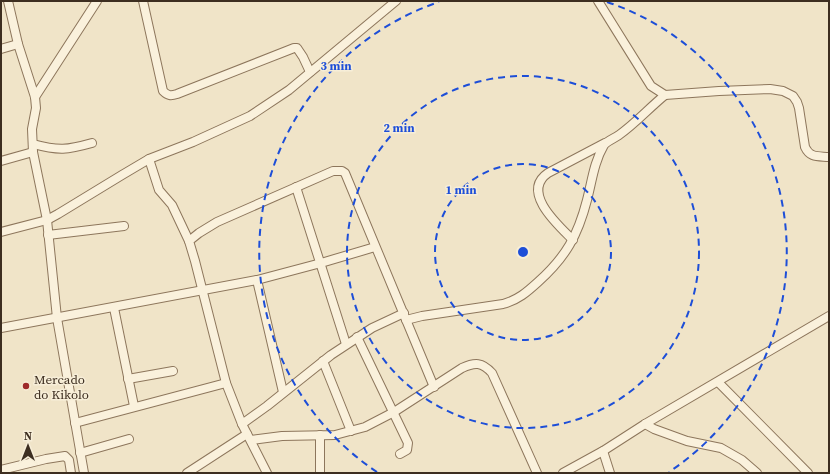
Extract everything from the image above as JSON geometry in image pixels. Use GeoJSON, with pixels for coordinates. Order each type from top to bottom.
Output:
{"type":"FeatureCollection","features":[{"type":"Feature","properties":{"kind":"street"},"geometry":{"type":"LineString","coordinates":[[8,1],[18,44],[35,97],[36,108],[32,129],[33,148],[47,220],[57,318],[74,423],[84,473]]}},
{"type":"Feature","properties":{"kind":"street"},"geometry":{"type":"LineString","coordinates":[[35,97],[97,1]]}},
{"type":"Feature","properties":{"kind":"street"},"geometry":{"type":"LineString","coordinates":[[143,1],[163,91],[167,95],[171,96],[178,94],[294,48],[297,48],[300,52],[310,72]]}},
{"type":"Feature","properties":{"kind":"street"},"geometry":{"type":"LineString","coordinates":[[1,232],[47,220],[149,159],[193,142],[250,116],[289,90],[396,1]]}},
{"type":"Feature","properties":{"kind":"street"},"geometry":{"type":"LineString","coordinates":[[598,1],[651,86],[665,95]]}},
{"type":"Feature","properties":{"kind":"street"},"geometry":{"type":"LineString","coordinates":[[1,49],[18,44]]}},
{"type":"Feature","properties":{"kind":"street"},"geometry":{"type":"LineString","coordinates":[[573,240],[552,219],[540,201],[538,190],[541,178],[605,143],[628,128],[665,95],[770,89],[783,91],[792,96],[797,102],[805,147],[808,153],[814,156],[829,157]]}},
{"type":"Feature","properties":{"kind":"street"},"geometry":{"type":"LineString","coordinates":[[1,161],[33,148],[60,150],[92,143]]}},
{"type":"Feature","properties":{"kind":"street"},"geometry":{"type":"LineString","coordinates":[[242,424],[267,406],[322,361],[372,328],[405,317],[422,316],[514,301],[549,272],[573,240],[587,202],[595,165],[605,143]]}},
{"type":"Feature","properties":{"kind":"street"},"geometry":{"type":"LineString","coordinates":[[149,159],[159,190],[172,205],[189,241],[226,383],[242,424],[267,473]]}},
{"type":"Feature","properties":{"kind":"street"},"geometry":{"type":"LineString","coordinates":[[189,241],[198,233],[217,222],[333,171],[342,171],[434,387]]}},
{"type":"Feature","properties":{"kind":"street"},"geometry":{"type":"LineString","coordinates":[[296,187],[346,344]]}},
{"type":"Feature","properties":{"kind":"street"},"geometry":{"type":"LineString","coordinates":[[48,236],[124,226]]}},
{"type":"Feature","properties":{"kind":"street"},"geometry":{"type":"LineString","coordinates":[[1,328],[258,280],[375,247]]}},
{"type":"Feature","properties":{"kind":"street"},"geometry":{"type":"LineString","coordinates":[[258,280],[283,392]]}},
{"type":"Feature","properties":{"kind":"street"},"geometry":{"type":"LineString","coordinates":[[114,308],[134,406]]}},
{"type":"Feature","properties":{"kind":"street"},"geometry":{"type":"LineString","coordinates":[[563,473],[603,451],[645,424],[829,316]]}},
{"type":"Feature","properties":{"kind":"street"},"geometry":{"type":"LineString","coordinates":[[357,337],[408,443],[407,450],[400,454]]}},
{"type":"Feature","properties":{"kind":"street"},"geometry":{"type":"LineString","coordinates":[[322,361],[351,431]]}},
{"type":"Feature","properties":{"kind":"street"},"geometry":{"type":"LineString","coordinates":[[187,473],[249,437],[335,435],[365,427],[394,412],[470,364],[485,366],[492,373],[537,473]]}},
{"type":"Feature","properties":{"kind":"street"},"geometry":{"type":"LineString","coordinates":[[128,379],[173,371]]}},
{"type":"Feature","properties":{"kind":"street"},"geometry":{"type":"LineString","coordinates":[[718,382],[808,473]]}},
{"type":"Feature","properties":{"kind":"street"},"geometry":{"type":"LineString","coordinates":[[74,423],[226,383]]}},
{"type":"Feature","properties":{"kind":"street"},"geometry":{"type":"LineString","coordinates":[[645,424],[654,429],[687,441],[725,450],[742,460],[757,473]]}},
{"type":"Feature","properties":{"kind":"street"},"geometry":{"type":"LineString","coordinates":[[320,435],[320,473]]}},
{"type":"Feature","properties":{"kind":"street"},"geometry":{"type":"LineString","coordinates":[[80,453],[128,439]]}},
{"type":"Feature","properties":{"kind":"street"},"geometry":{"type":"LineString","coordinates":[[603,451],[610,473]]}},
{"type":"Feature","properties":{"kind":"street"},"geometry":{"type":"LineString","coordinates":[[1,470],[65,456],[69,460],[71,473]]}},
{"type":"Feature","properties":{"kind":"place","name":"Mercado do Kikolo"},"geometry":{"type":"Point","coordinates":[26,386]}}]}
